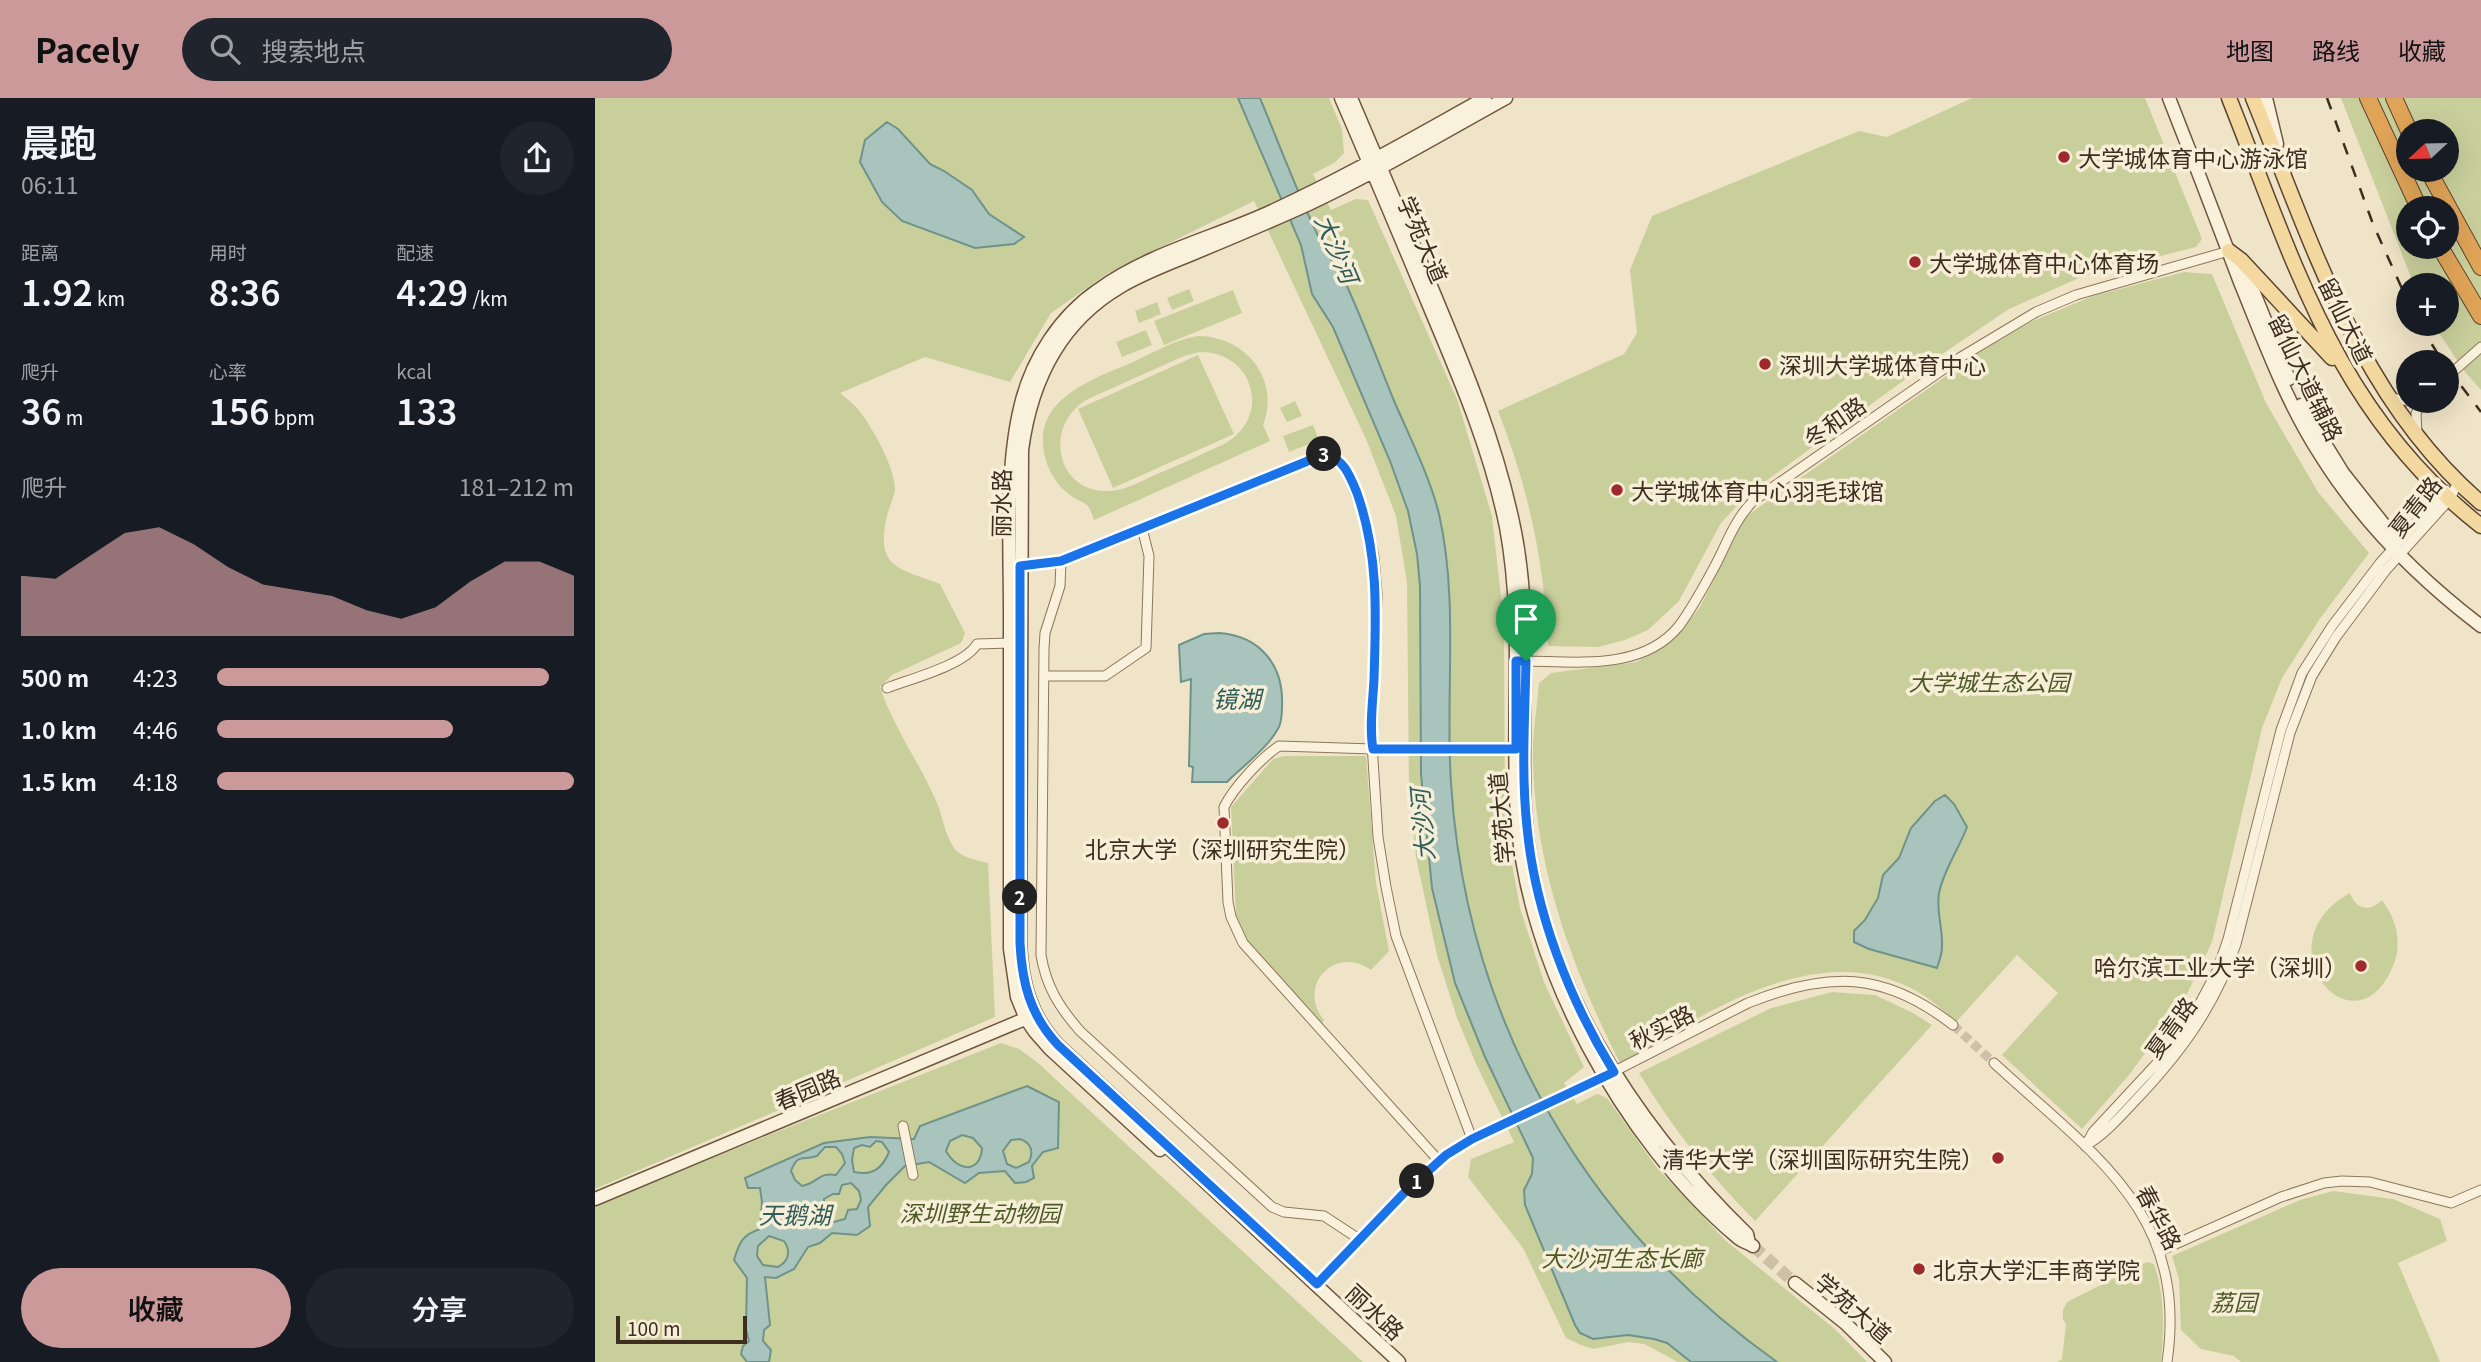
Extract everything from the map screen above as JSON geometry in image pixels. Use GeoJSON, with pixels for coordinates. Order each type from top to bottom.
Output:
{"type":"FeatureCollection","features":[{"type":"Feature","properties":{"kind":"highway"},"geometry":{"type":"LineString","coordinates":[[2368,98],[2414,196]]}},
{"type":"Feature","properties":{"kind":"highway"},"geometry":{"type":"LineString","coordinates":[[2394,98],[2404,119]]}},
{"type":"Feature","properties":{"kind":"highway"},"geometry":{"type":"LineString","coordinates":[[2435,182],[2481,267]]}},
{"type":"Feature","properties":{"kind":"highway"},"geometry":{"type":"LineString","coordinates":[[2447,259],[2481,316]]}},
{"type":"Feature","properties":{"kind":"main road","name":"学苑大道"},"geometry":{"type":"LineString","coordinates":[[1341,98],[1375,165],[1470,377],[1494,447],[1508,500],[1520,563],[1525,614],[1516,749],[1519,834],[1538,925],[1570,1009],[1609,1074],[1674,1157],[1747,1234],[1751,1244]]}},
{"type":"Feature","properties":{"kind":"main road","name":"学苑大道"},"geometry":{"type":"LineString","coordinates":[[1351,98],[1375,165]]}},
{"type":"Feature","properties":{"kind":"main road","name":"丽水路"},"geometry":{"type":"LineString","coordinates":[[1375,165],[1485,98]]}},
{"type":"Feature","properties":{"kind":"main road","name":"丽水路"},"geometry":{"type":"LineString","coordinates":[[1399,1362],[1031,1017],[1023,979],[1020,943],[1020,481],[1024,436],[1033,393],[1053,352],[1089,310],[1121,286],[1342,183],[1506,98]]}},
{"type":"Feature","properties":{"kind":"main road","name":"留仙大道辅路"},"geometry":{"type":"LineString","coordinates":[[2169,98],[2272,362],[2307,433],[2335,477],[2430,586],[2481,626]]}},
{"type":"Feature","properties":{"kind":"main road","name":"留仙大道辅路"},"geometry":{"type":"LineString","coordinates":[[2177,98],[2279,355],[2308,417],[2343,473],[2399,549],[2481,616]]}},
{"type":"Feature","properties":{"kind":"main road","name":"留仙大道"},"geometry":{"type":"LineString","coordinates":[[2229,98],[2313,308],[2350,378],[2402,450],[2481,526]]}},
{"type":"Feature","properties":{"kind":"main road","name":"留仙大道"},"geometry":{"type":"LineString","coordinates":[[2253,98],[2344,318],[2387,396],[2417,439],[2481,503]]}},
{"type":"Feature","properties":{"kind":"main road"},"geometry":{"type":"LineString","coordinates":[[2266,98],[2287,181]]}},
{"type":"Feature","properties":{"kind":"main road","name":"丽水路"},"geometry":{"type":"LineString","coordinates":[[1263,220],[1152,261],[1110,281],[1074,310],[1042,351],[1026,387],[1013,443],[1010,643],[1011,962],[1017,997],[1049,1049],[1389,1362]]}},
{"type":"Feature","properties":{"kind":"main road"},"geometry":{"type":"LineString","coordinates":[[2229,251],[2241,260],[2350,378]]}},
{"type":"Feature","properties":{"kind":"main road","name":"学苑大道"},"geometry":{"type":"LineString","coordinates":[[1521,661],[1525,813],[1535,876],[1549,929],[1566,977],[1609,1074]]}},
{"type":"Feature","properties":{"kind":"main road","name":"春园路"},"geometry":{"type":"LineString","coordinates":[[595,1199],[1031,1017]]}},
{"type":"Feature","properties":{"kind":"main road","name":"学苑大道"},"geometry":{"type":"LineString","coordinates":[[1795,1283],[1845,1323],[1885,1362]]}},
{"type":"Feature","properties":{"kind":"street","name":"冬和路"},"geometry":{"type":"LineString","coordinates":[[1521,661],[1604,661],[1647,650],[1678,627],[1701,590],[1739,515],[1753,501],[1961,357],[2036,312],[2076,295],[2229,251]]}},
{"type":"Feature","properties":{"kind":"street"},"geometry":{"type":"LineString","coordinates":[[2459,366],[2481,347]]}},
{"type":"Feature","properties":{"kind":"street"},"geometry":{"type":"LineString","coordinates":[[2387,396],[2396,398]]}},
{"type":"Feature","properties":{"kind":"street"},"geometry":{"type":"LineString","coordinates":[[2416,413],[2417,439]]}},
{"type":"Feature","properties":{"kind":"street"},"geometry":{"type":"LineString","coordinates":[[1020,566],[1061,561],[1317,456],[1325,454],[1339,460],[1351,479],[1366,520],[1374,557],[1377,594],[1373,749],[1378,837],[1396,936],[1472,1139]]}},
{"type":"Feature","properties":{"kind":"street","name":"夏青路"},"geometry":{"type":"LineString","coordinates":[[2085,1146],[2093,1132],[2172,1047],[2209,987],[2228,939],[2281,730],[2296,687],[2332,626],[2458,482]]}},
{"type":"Feature","properties":{"kind":"street"},"geometry":{"type":"LineString","coordinates":[[1044,676],[1105,676],[1146,648],[1149,556],[1142,528]]}},
{"type":"Feature","properties":{"kind":"street"},"geometry":{"type":"LineString","coordinates":[[1061,561],[1061,586],[1045,634],[1044,676],[1041,955],[1051,992],[1080,1031],[1272,1207],[1284,1212],[1324,1216],[1359,1240]]}},
{"type":"Feature","properties":{"kind":"street"},"geometry":{"type":"LineString","coordinates":[[887,688],[958,661],[973,652],[978,644],[1010,643]]}},
{"type":"Feature","properties":{"kind":"street"},"geometry":{"type":"LineString","coordinates":[[1439,1161],[1243,943],[1228,902],[1224,807],[1229,797],[1270,752],[1279,746],[1516,749]]}},
{"type":"Feature","properties":{"kind":"street","name":"秋实路"},"geometry":{"type":"LineString","coordinates":[[1317,1284],[1404,1193],[1439,1161],[1472,1139],[1566,1096],[1748,1003],[1776,992],[1826,981],[1850,981],[1905,993],[1928,1005],[1953,1025]]}},
{"type":"Feature","properties":{"kind":"street"},"geometry":{"type":"LineString","coordinates":[[1994,1063],[2085,1146]]}},
{"type":"Feature","properties":{"kind":"street"},"geometry":{"type":"LineString","coordinates":[[903,1126],[913,1175]]}},
{"type":"Feature","properties":{"kind":"street","name":"春华路"},"geometry":{"type":"LineString","coordinates":[[2085,1146],[2135,1203],[2160,1251],[2170,1297],[2167,1362]]}},
{"type":"Feature","properties":{"kind":"street"},"geometry":{"type":"LineString","coordinates":[[2160,1251],[2281,1197],[2324,1183],[2370,1182],[2451,1203],[2481,1190]]}},
{"type":"Feature","properties":{"kind":"green space","name":"大沙河生态长廊"},"geometry":{"type":"Polygon","coordinates":[[[595,98],[1329,98],[1342,129],[1344,153],[1334,163],[1313,174],[1331,210],[1356,199],[1368,200],[1457,399],[1492,516],[1504,624],[1505,826],[1520,908],[1544,982],[1584,1067],[1564,1083],[1577,1104],[1597,1094],[1607,1098],[1657,1168],[1726,1241],[1836,1330],[1867,1362],[1678,1362],[1644,1344],[1629,1342],[1593,1349],[1581,1345],[1566,1338],[1523,1248],[1468,1177],[1471,1159],[1514,1142],[1457,1018],[1437,955],[1416,857],[1409,789],[1407,582],[1396,516],[1366,439],[1254,201],[1107,274],[1051,313],[1010,382],[925,357],[840,393],[868,423],[891,470],[895,490],[884,533],[887,556],[893,564],[902,569],[940,584],[965,633],[961,643],[892,675],[880,687],[892,717],[937,803],[954,848],[972,859],[988,863],[995,1017],[595,1189],[595,98]]]}},
{"type":"Feature","properties":{"kind":"green space","name":"深圳大学城体育中心"},"geometry":{"type":"Polygon","coordinates":[[[1972,98],[2145,98],[2202,239],[2196,247],[2086,275],[2009,309],[1914,373],[1748,494],[1721,523],[1679,601],[1648,630],[1598,647],[1548,646],[1543,586],[1533,526],[1518,468],[1498,411],[1624,354],[1637,333],[1630,270],[1652,216],[1859,131],[1887,137],[1972,98]]]}},
{"type":"Feature","properties":{"kind":"green space"},"geometry":{"type":"Polygon","coordinates":[[[2341,98],[2481,98],[2481,390],[2459,363],[2459,350],[2450,350],[2441,336],[2459,336],[2459,273],[2409,273],[2404,259],[2459,259],[2459,196],[2396,196],[2396,239],[2341,98]]]}},
{"type":"Feature","properties":{"kind":"green space","name":"大学城生态公园"},"geometry":{"type":"Polygon","coordinates":[[[2184,272],[2212,274],[2266,403],[2318,492],[2369,553],[2319,620],[2282,678],[2262,728],[2212,942],[2184,1000],[2129,1075],[2082,1129],[2002,1055],[2058,993],[2017,955],[1956,1022],[1918,992],[1880,977],[1842,972],[1803,976],[1763,988],[1725,1004],[1621,1065],[1572,953],[1548,875],[1535,794],[1533,744],[1539,683],[1551,673],[1637,662],[1676,637],[1700,607],[1745,517],[2013,329],[2093,296],[2184,272]]]}},
{"type":"Feature","properties":{"kind":"green space"},"geometry":{"type":"Polygon","coordinates":[[[1189,289],[1194,301],[1172,310],[1167,298],[1189,289]]]}},
{"type":"Feature","properties":{"kind":"green space"},"geometry":{"type":"Polygon","coordinates":[[[1233,290],[1242,313],[1164,345],[1154,321],[1233,290]]]}},
{"type":"Feature","properties":{"kind":"green space"},"geometry":{"type":"Polygon","coordinates":[[[1157,302],[1161,314],[1139,323],[1135,311],[1157,302]]]}},
{"type":"Feature","properties":{"kind":"green space"},"geometry":{"type":"Polygon","coordinates":[[[1146,330],[1152,345],[1122,357],[1116,342],[1146,330]]]}},
{"type":"Feature","properties":{"kind":"green space"},"geometry":{"type":"Polygon","coordinates":[[[1189,338],[1215,338],[1231,343],[1255,363],[1267,392],[1263,425],[1270,441],[1094,520],[1087,505],[1065,491],[1051,474],[1043,442],[1045,424],[1053,409],[1081,386],[1189,338]],[[1200,352],[1184,356],[1088,399],[1074,411],[1064,425],[1061,456],[1067,470],[1077,482],[1092,489],[1116,490],[1224,444],[1239,433],[1248,419],[1252,403],[1251,388],[1234,363],[1219,355],[1200,352]]]}},
{"type":"Feature","properties":{"kind":"green space"},"geometry":{"type":"Polygon","coordinates":[[[1198,355],[1234,434],[1113,488],[1078,409],[1198,355]]]}},
{"type":"Feature","properties":{"kind":"green space"},"geometry":{"type":"Polygon","coordinates":[[[1295,401],[1302,416],[1287,422],[1280,408],[1295,401]]]}},
{"type":"Feature","properties":{"kind":"green space"},"geometry":{"type":"Polygon","coordinates":[[[1313,425],[1319,440],[1289,452],[1283,436],[1313,425]]]}},
{"type":"Feature","properties":{"kind":"green space"},"geometry":{"type":"Polygon","coordinates":[[[1285,756],[1366,756],[1376,883],[1389,951],[1371,970],[1357,963],[1345,962],[1333,965],[1323,972],[1314,994],[1324,1020],[1321,1024],[1249,944],[1236,916],[1231,807],[1273,759],[1285,756]]]}},
{"type":"Feature","properties":{"kind":"green space"},"geometry":{"type":"Polygon","coordinates":[[[2350,893],[2355,903],[2363,907],[2373,907],[2382,900],[2391,915],[2398,940],[2393,966],[2376,991],[2357,1001],[2338,997],[2323,983],[2313,963],[2313,939],[2324,915],[2350,893]]]}},
{"type":"Feature","properties":{"kind":"green space"},"geometry":{"type":"Polygon","coordinates":[[[1832,992],[1875,995],[1932,1025],[1755,1221],[1693,1151],[1639,1073],[1771,1008],[1832,992]]]}},
{"type":"Feature","properties":{"kind":"green space","name":"深圳野生动物园"},"geometry":{"type":"Polygon","coordinates":[[[1001,1043],[1019,1049],[1037,1062],[1363,1362],[595,1362],[595,1204],[1001,1043]]]}},
{"type":"Feature","properties":{"kind":"green space","name":"荔园"},"geometry":{"type":"Polygon","coordinates":[[[2333,1191],[2393,1199],[2440,1219],[2447,1241],[2398,1263],[2440,1362],[2241,1362],[2234,1356],[2201,1349],[2181,1330],[2179,1279],[2172,1256],[2300,1200],[2333,1191]]]}},
{"type":"Feature","properties":{"kind":"green space"},"geometry":{"type":"Polygon","coordinates":[[[2147,1262],[2154,1264],[2162,1300],[2161,1362],[2057,1362],[2062,1359],[2066,1324],[2063,1310],[2067,1302],[2147,1262]]]}},
{"type":"Feature","properties":{"kind":"water"},"geometry":{"type":"Polygon","coordinates":[[[1238,98],[1260,98],[1313,224],[1352,298],[1435,499],[1445,547],[1448,581],[1451,783],[1461,870],[1481,954],[1510,1034],[1547,1110],[1593,1181],[1647,1247],[1708,1308],[1777,1362],[1691,1362],[1667,1343],[1628,1335],[1593,1339],[1580,1333],[1575,1325],[1525,1205],[1524,1190],[1532,1174],[1533,1158],[1485,1057],[1455,983],[1432,888],[1421,774],[1420,586],[1408,511],[1390,461],[1333,327],[1312,294],[1301,245],[1238,98]]]}},
{"type":"Feature","properties":{"kind":"water"},"geometry":{"type":"Polygon","coordinates":[[[887,122],[898,129],[930,164],[972,190],[989,214],[1024,237],[1014,244],[975,248],[902,221],[882,202],[860,162],[865,140],[887,122]]]}},
{"type":"Feature","properties":{"kind":"water","name":"镜湖"},"geometry":{"type":"Polygon","coordinates":[[[1219,633],[1246,640],[1267,655],[1279,678],[1282,691],[1281,719],[1269,742],[1227,782],[1192,782],[1193,767],[1189,766],[1191,679],[1181,682],[1179,645],[1204,634],[1219,633]]]}},
{"type":"Feature","properties":{"kind":"water"},"geometry":{"type":"Polygon","coordinates":[[[1945,795],[1954,804],[1967,827],[1939,893],[1942,947],[1937,968],[1869,949],[1854,942],[1854,931],[1865,920],[1878,898],[1883,875],[1899,858],[1911,828],[1935,801],[1945,795]]]}},
{"type":"Feature","properties":{"kind":"water","name":"天鹅湖"},"geometry":{"type":"Polygon","coordinates":[[[1027,1086],[1059,1102],[1058,1148],[1043,1152],[1032,1166],[1034,1178],[1015,1183],[1005,1171],[979,1173],[965,1183],[929,1162],[905,1166],[868,1207],[870,1226],[857,1235],[832,1233],[820,1243],[808,1247],[794,1269],[776,1278],[765,1277],[770,1325],[764,1330],[763,1341],[771,1350],[769,1362],[747,1362],[741,1354],[743,1346],[749,1341],[746,1329],[747,1278],[734,1260],[742,1240],[760,1229],[762,1202],[760,1188],[748,1188],[745,1178],[824,1143],[870,1137],[914,1139],[920,1126],[1027,1086]],[[962,1135],[950,1141],[946,1151],[956,1163],[967,1167],[977,1163],[982,1148],[973,1138],[962,1135]],[[1020,1139],[1011,1140],[1003,1151],[1007,1164],[1016,1168],[1029,1162],[1031,1148],[1020,1139]],[[876,1141],[870,1147],[862,1145],[854,1148],[854,1172],[876,1170],[889,1152],[882,1142],[876,1141]],[[825,1147],[817,1156],[799,1159],[791,1171],[802,1186],[825,1175],[836,1175],[845,1163],[836,1147],[825,1147]],[[851,1183],[842,1185],[839,1194],[824,1199],[824,1213],[834,1222],[845,1219],[848,1210],[857,1209],[861,1200],[859,1191],[851,1183]],[[769,1236],[758,1246],[757,1256],[763,1265],[778,1267],[787,1259],[788,1248],[784,1241],[769,1236]]]}},
{"type":"Feature","properties":{"kind":"tunnel"},"geometry":{"type":"LineString","coordinates":[[1953,1025],[1994,1063]]}},
{"type":"Feature","properties":{"kind":"tunnel"},"geometry":{"type":"LineString","coordinates":[[1753,1246],[1795,1283]]}},
{"type":"Feature","properties":{"kind":"railway"},"geometry":{"type":"LineString","coordinates":[[2327,98],[2373,224],[2396,275]]}},
{"type":"Feature","properties":{"kind":"railway"},"geometry":{"type":"LineString","coordinates":[[2427,336],[2435,350]]}},
{"type":"Feature","properties":{"kind":"railway"},"geometry":{"type":"LineString","coordinates":[[2459,383],[2481,412]]}},
{"type":"Feature","properties":{"kind":"place","name":"大学城体育中心游泳馆"},"geometry":{"type":"Point","coordinates":[2064,157]}},
{"type":"Feature","properties":{"kind":"place","name":"大学城体育中心体育场"},"geometry":{"type":"Point","coordinates":[1915,262]}},
{"type":"Feature","properties":{"kind":"place","name":"深圳大学城体育中心"},"geometry":{"type":"Point","coordinates":[1765,364]}},
{"type":"Feature","properties":{"kind":"place","name":"大学城体育中心羽毛球馆"},"geometry":{"type":"Point","coordinates":[1617,490]}},
{"type":"Feature","properties":{"kind":"place","name":"北京大学（深圳研究生院）"},"geometry":{"type":"Point","coordinates":[1223,823]}},
{"type":"Feature","properties":{"kind":"place","name":"哈尔滨工业大学（深圳）"},"geometry":{"type":"Point","coordinates":[2361,966]}},
{"type":"Feature","properties":{"kind":"place","name":"清华大学（深圳国际研究生院）"},"geometry":{"type":"Point","coordinates":[1998,1158]}},
{"type":"Feature","properties":{"kind":"place","name":"北京大学汇丰商学院"},"geometry":{"type":"Point","coordinates":[1919,1269]}},
{"type":"Feature","properties":{"kind":"route"},"geometry":{"type":"LineString","coordinates":[[1325,454],[1339,460],[1351,479],[1366,520],[1374,557],[1377,594],[1373,749],[1516,749],[1516,661],[1526,661],[1525,813],[1530,853],[1541,903],[1559,959],[1595,1039],[1614,1072],[1472,1139],[1446,1155],[1404,1193],[1317,1284],[1058,1045],[1032,1010],[1023,979],[1020,943],[1020,566],[1061,561],[1325,454]]}},
{"type":"Feature","properties":{"kind":"water label","name":"大沙河"},"geometry":{"type":"Point","coordinates":[1338,248]}},
{"type":"Feature","properties":{"kind":"water label","name":"大沙河"},"geometry":{"type":"Point","coordinates":[1421,825]}}]}
